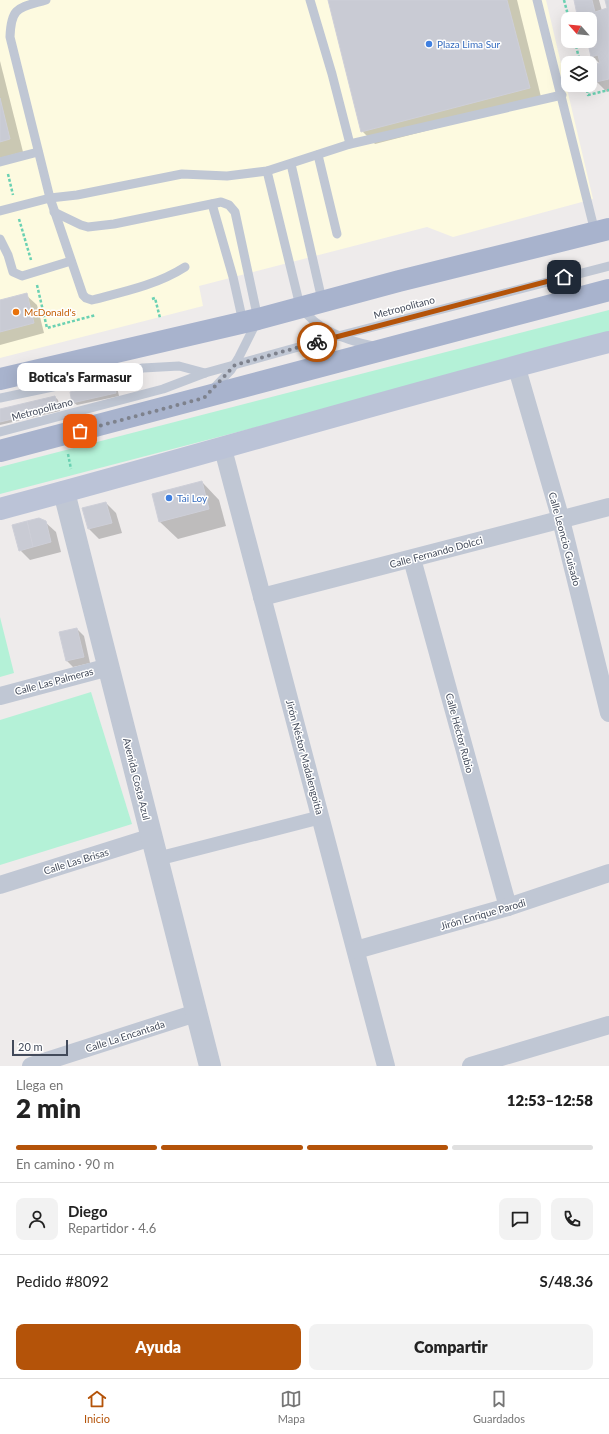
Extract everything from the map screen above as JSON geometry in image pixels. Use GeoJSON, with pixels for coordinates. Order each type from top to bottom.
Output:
{"type":"FeatureCollection","features":[{"type":"Feature","properties":{"kind":"main road"},"geometry":{"type":"LineString","coordinates":[[0,379],[250,320],[322,300],[602,231]]}},
{"type":"Feature","properties":{"kind":"main road"},"geometry":{"type":"LineString","coordinates":[[0,451],[609,290]]}},
{"type":"Feature","properties":{"kind":"main road"},"geometry":{"type":"LineString","coordinates":[[0,509],[516,365],[609,342]]}},
{"type":"Feature","properties":{"kind":"street","name":"Calle Leoncio Guisado"},"geometry":{"type":"LineString","coordinates":[[516,365],[561,520],[609,713]]}},
{"type":"Feature","properties":{"kind":"street","name":"Jirón Néstor Madalengoitia"},"geometry":{"type":"LineString","coordinates":[[223,448],[386,1066]]}},
{"type":"Feature","properties":{"kind":"street","name":"Avenida Costa Azul"},"geometry":{"type":"LineString","coordinates":[[64,492],[210,1066]]}},
{"type":"Feature","properties":{"kind":"street","name":"Calle Fernando Dolcci"},"geometry":{"type":"LineString","coordinates":[[262,597],[609,507]]}},
{"type":"Feature","properties":{"kind":"street","name":"Calle Héctor Rubio"},"geometry":{"type":"LineString","coordinates":[[412,559],[508,907]]}},
{"type":"Feature","properties":{"kind":"street","name":"Calle Las Palmeras"},"geometry":{"type":"LineString","coordinates":[[0,696],[108,667]]}},
{"type":"Feature","properties":{"kind":"street"},"geometry":{"type":"LineString","coordinates":[[157,859],[321,817]]}},
{"type":"Feature","properties":{"kind":"street","name":"Calle Las Brisas"},"geometry":{"type":"LineString","coordinates":[[0,885],[152,837]]}},
{"type":"Feature","properties":{"kind":"street","name":"Jirón Enrique Parodi"},"geometry":{"type":"LineString","coordinates":[[356,950],[508,907],[609,873]]}},
{"type":"Feature","properties":{"kind":"street","name":"Calle La Encantada"},"geometry":{"type":"LineString","coordinates":[[31,1066],[196,1013]]}},
{"type":"Feature","properties":{"kind":"street"},"geometry":{"type":"LineString","coordinates":[[471,1066],[609,1025]]}},
{"type":"Feature","properties":{"kind":"lane"},"geometry":{"type":"LineString","coordinates":[[46,0],[20,7],[11,20],[10,37],[50,198],[83,295],[92,300],[164,279],[185,267]]}},
{"type":"Feature","properties":{"kind":"lane"},"geometry":{"type":"LineString","coordinates":[[310,0],[332,74],[350,144]]}},
{"type":"Feature","properties":{"kind":"lane"},"geometry":{"type":"LineString","coordinates":[[537,0],[562,95],[602,231]]}},
{"type":"Feature","properties":{"kind":"lane"},"geometry":{"type":"LineString","coordinates":[[0,211],[50,198],[182,174],[227,176],[267,171],[350,144],[562,95]]}},
{"type":"Feature","properties":{"kind":"lane"},"geometry":{"type":"LineString","coordinates":[[0,162],[38,152]]}},
{"type":"Feature","properties":{"kind":"lane"},"geometry":{"type":"LineString","coordinates":[[318,155],[336,234]]}},
{"type":"Feature","properties":{"kind":"lane"},"geometry":{"type":"LineString","coordinates":[[291,164],[322,300]]}},
{"type":"Feature","properties":{"kind":"lane"},"geometry":{"type":"LineString","coordinates":[[267,171],[300,306],[317,324],[338,336],[359,343],[386,349]]}},
{"type":"Feature","properties":{"kind":"lane"},"geometry":{"type":"LineString","coordinates":[[54,212],[88,227],[114,224],[212,204],[226,203],[235,212],[250,320],[235,365],[204,398]]}},
{"type":"Feature","properties":{"kind":"lane"},"geometry":{"type":"LineString","coordinates":[[212,204],[233,277],[250,320]]}},
{"type":"Feature","properties":{"kind":"lane"},"geometry":{"type":"LineString","coordinates":[[0,239],[8,255],[13,272],[22,276],[71,261]]}},
{"type":"Feature","properties":{"kind":"lane","name":"Metropolitano"},"geometry":{"type":"LineString","coordinates":[[0,432],[163,389],[205,373],[338,336],[609,266]]}},
{"type":"Feature","properties":{"kind":"lane","name":"Metropolitano"},"geometry":{"type":"LineString","coordinates":[[0,398],[143,368],[179,366],[205,373]]}},
{"type":"Feature","properties":{"kind":"path"},"geometry":{"type":"LineString","coordinates":[[564,0],[567,12]]}},
{"type":"Feature","properties":{"kind":"path"},"geometry":{"type":"LineString","coordinates":[[587,92],[588,95],[609,90]]}},
{"type":"Feature","properties":{"kind":"shaded area"},"geometry":{"type":"Polygon","coordinates":[[[0,0],[546,0],[561,64],[561,92],[568,92],[593,199],[453,237],[427,227],[199,286],[203,306],[0,358],[0,0]]]}},
{"type":"Feature","properties":{"kind":"green space"},"geometry":{"type":"Polygon","coordinates":[[[609,310],[609,335],[0,494],[0,467],[609,310]]]}},
{"type":"Feature","properties":{"kind":"green space"},"geometry":{"type":"Polygon","coordinates":[[[0,617],[14,673],[0,677],[0,617]]]}},
{"type":"Feature","properties":{"kind":"green space"},"geometry":{"type":"Polygon","coordinates":[[[91,692],[132,824],[0,865],[0,720],[91,692]]]}},
{"type":"Feature","properties":{"kind":"building","name":"Plaza Lima Sur"},"geometry":{"type":"Polygon","coordinates":[[[328,0],[507,0],[530,88],[361,132],[328,0]]]}},
{"type":"Feature","properties":{"kind":"building"},"geometry":{"type":"Polygon","coordinates":[[[574,0],[592,0],[595,12],[577,12],[574,0]]]}},
{"type":"Feature","properties":{"kind":"building"},"geometry":{"type":"Polygon","coordinates":[[[605,0],[609,0],[609,79],[597,82],[597,64],[600,63],[598,55],[591,56],[589,48],[597,48],[597,12],[595,12],[607,8],[605,0]]]}},
{"type":"Feature","properties":{"kind":"building"},"geometry":{"type":"Polygon","coordinates":[[[0,98],[10,139],[0,142],[0,98]]]}},
{"type":"Feature","properties":{"kind":"building","name":"McDonald's"},"geometry":{"type":"Polygon","coordinates":[[[27,293],[34,323],[0,332],[0,300],[27,293]]]}},
{"type":"Feature","properties":{"kind":"building"},"geometry":{"type":"Polygon","coordinates":[[[114,383],[116,393],[72,403],[70,392],[114,383]]]}},
{"type":"Feature","properties":{"kind":"building"},"geometry":{"type":"Polygon","coordinates":[[[55,396],[58,408],[0,422],[0,409],[55,396]]]}},
{"type":"Feature","properties":{"kind":"building"},"geometry":{"type":"Polygon","coordinates":[[[202,481],[209,509],[159,522],[152,494],[202,481]]]}},
{"type":"Feature","properties":{"kind":"building"},"geometry":{"type":"Polygon","coordinates":[[[106,502],[112,523],[88,529],[82,508],[106,502]]]}},
{"type":"Feature","properties":{"kind":"building"},"geometry":{"type":"Polygon","coordinates":[[[39,518],[46,521],[51,542],[33,547],[27,521],[39,518]]]}},
{"type":"Feature","properties":{"kind":"building"},"geometry":{"type":"Polygon","coordinates":[[[27,521],[33,547],[19,551],[12,525],[27,521]]]}},
{"type":"Feature","properties":{"kind":"building"},"geometry":{"type":"Polygon","coordinates":[[[77,628],[84,657],[66,661],[59,632],[77,628]]]}},
{"type":"Feature","properties":{"kind":"way so far"},"geometry":{"type":"LineString","coordinates":[[80,431],[204,398],[235,365],[317,342]]}},
{"type":"Feature","properties":{"kind":"place","name":"Plaza Lima Sur"},"geometry":{"type":"Point","coordinates":[429,44]}},
{"type":"Feature","properties":{"kind":"place","name":"McDonald's"},"geometry":{"type":"Point","coordinates":[16,312]}},
{"type":"Feature","properties":{"kind":"place","name":"Botica's Farmasur"},"geometry":{"type":"Point","coordinates":[80,431]}},
{"type":"Feature","properties":{"kind":"place","name":"Tai Loy"},"geometry":{"type":"Point","coordinates":[169,498]}},
{"type":"Feature","properties":{"kind":"route"},"geometry":{"type":"LineString","coordinates":[[317,342],[564,277]]}}]}
